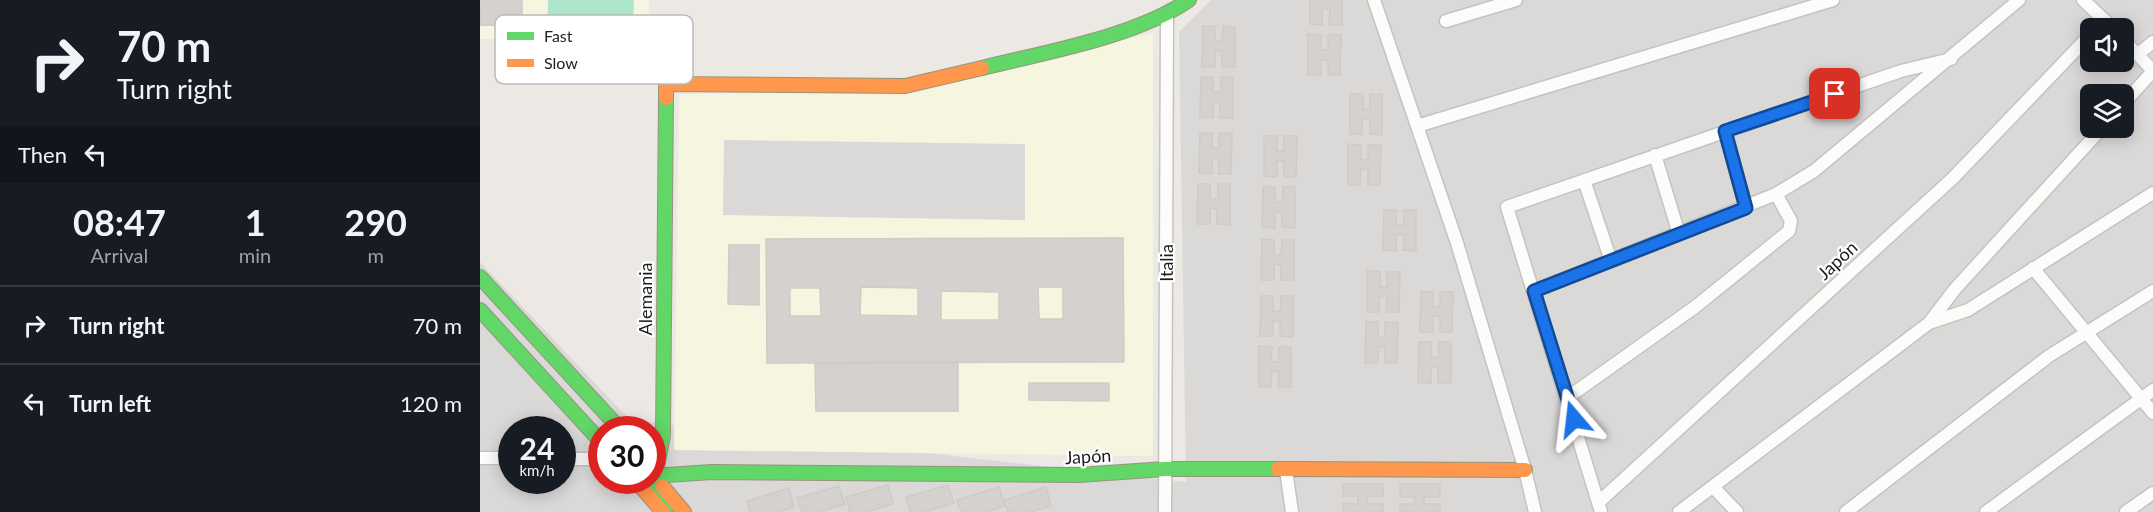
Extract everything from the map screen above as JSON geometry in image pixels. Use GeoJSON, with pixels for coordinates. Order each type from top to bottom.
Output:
{"type":"FeatureCollection","features":[{"type":"Feature","properties":{"kind":"street"},"geometry":{"type":"LineString","coordinates":[[1167,15],[1190,0]]}},
{"type":"Feature","properties":{"kind":"street"},"geometry":{"type":"LineString","coordinates":[[1374,0],[1457,243],[1525,470],[1535,512]]}},
{"type":"Feature","properties":{"kind":"street"},"geometry":{"type":"LineString","coordinates":[[1446,21],[1516,0]]}},
{"type":"Feature","properties":{"kind":"street"},"geometry":{"type":"LineString","coordinates":[[1418,126],[1830,0]]}},
{"type":"Feature","properties":{"kind":"street"},"geometry":{"type":"LineString","coordinates":[[1534,291],[1746,208],[1776,194],[1814,171],[2019,0]]}},
{"type":"Feature","properties":{"kind":"street"},"geometry":{"type":"LineString","coordinates":[[2086,1],[2099,18]]}},
{"type":"Feature","properties":{"kind":"street","name":"Alemania"},"geometry":{"type":"LineString","coordinates":[[663,416],[666,84],[905,86],[1072,46],[1167,15]]}},
{"type":"Feature","properties":{"kind":"street","name":"Italia"},"geometry":{"type":"LineString","coordinates":[[1165,512],[1167,15]]}},
{"type":"Feature","properties":{"kind":"street"},"geometry":{"type":"LineString","coordinates":[[2138,54],[2153,42]]}},
{"type":"Feature","properties":{"kind":"street","name":"Japón"},"geometry":{"type":"LineString","coordinates":[[1600,507],[1953,178],[2080,45]]}},
{"type":"Feature","properties":{"kind":"street"},"geometry":{"type":"LineString","coordinates":[[2134,50],[2153,71],[2134,92]]}},
{"type":"Feature","properties":{"kind":"street"},"geometry":{"type":"LineString","coordinates":[[1600,507],[1507,207],[1901,71],[1951,59]]}},
{"type":"Feature","properties":{"kind":"street"},"geometry":{"type":"LineString","coordinates":[[1725,131],[1746,208]]}},
{"type":"Feature","properties":{"kind":"street"},"geometry":{"type":"LineString","coordinates":[[1679,512],[1929,323],[1955,290],[2093,138]]}},
{"type":"Feature","properties":{"kind":"street"},"geometry":{"type":"LineString","coordinates":[[1655,155],[1679,234]]}},
{"type":"Feature","properties":{"kind":"street"},"geometry":{"type":"LineString","coordinates":[[1584,180],[1611,261]]}},
{"type":"Feature","properties":{"kind":"street"},"geometry":{"type":"LineString","coordinates":[[1567,398],[1695,307],[1789,231],[1790,219],[1776,194]]}},
{"type":"Feature","properties":{"kind":"street"},"geometry":{"type":"LineString","coordinates":[[1929,323],[1968,310],[2153,194]]}},
{"type":"Feature","properties":{"kind":"street"},"geometry":{"type":"LineString","coordinates":[[2033,268],[2153,413]]}},
{"type":"Feature","properties":{"kind":"street"},"geometry":{"type":"LineString","coordinates":[[480,277],[608,416]]}},
{"type":"Feature","properties":{"kind":"street"},"geometry":{"type":"LineString","coordinates":[[1846,512],[2049,356],[2153,291]]}},
{"type":"Feature","properties":{"kind":"street"},"geometry":{"type":"LineString","coordinates":[[480,310],[588,428]]}},
{"type":"Feature","properties":{"kind":"street"},"geometry":{"type":"LineString","coordinates":[[1986,512],[2153,390]]}},
{"type":"Feature","properties":{"kind":"street"},"geometry":{"type":"LineString","coordinates":[[480,458],[498,458]]}},
{"type":"Feature","properties":{"kind":"street","name":"Japón"},"geometry":{"type":"LineString","coordinates":[[666,475],[712,472],[1079,476],[1165,469],[1525,470]]}},
{"type":"Feature","properties":{"kind":"street"},"geometry":{"type":"LineString","coordinates":[[1286,470],[1292,512]]}},
{"type":"Feature","properties":{"kind":"street"},"geometry":{"type":"LineString","coordinates":[[1713,487],[1737,512]]}},
{"type":"Feature","properties":{"kind":"street"},"geometry":{"type":"LineString","coordinates":[[666,491],[684,512]]}},
{"type":"Feature","properties":{"kind":"street"},"geometry":{"type":"LineString","coordinates":[[2126,512],[2153,493]]}},
{"type":"Feature","properties":{"kind":"street"},"geometry":{"type":"LineString","coordinates":[[648,494],[664,512]]}},
{"type":"Feature","properties":{"kind":"street","name":"Alemania"},"geometry":{"type":"LineString","coordinates":[[658,494],[664,512]]}},
{"type":"Feature","properties":{"kind":"shaded area"},"geometry":{"type":"Polygon","coordinates":[[[480,0],[649,0],[649,15],[495,15],[495,39],[480,39],[480,0]]]}},
{"type":"Feature","properties":{"kind":"shaded area"},"geometry":{"type":"Polygon","coordinates":[[[1211,0],[2153,0],[2153,512],[480,512],[480,262],[626,416],[588,416],[588,494],[666,494],[666,424],[1186,482],[1179,32],[1211,0]]]}},
{"type":"Feature","properties":{"kind":"shaded area"},"geometry":{"type":"Polygon","coordinates":[[[1153,33],[1153,456],[674,450],[679,94],[912,92],[1153,33]]]}},
{"type":"Feature","properties":{"kind":"shaded area"},"geometry":{"type":"Polygon","coordinates":[[[724,140],[1025,144],[1025,220],[723,215],[724,140]]]}},
{"type":"Feature","properties":{"kind":"green space"},"geometry":{"type":"Polygon","coordinates":[[[548,0],[634,0],[634,15],[548,15],[548,0]]]}},
{"type":"Feature","properties":{"kind":"building"},"geometry":{"type":"Polygon","coordinates":[[[480,0],[522,0],[522,15],[495,15],[495,25],[480,25],[480,0]]]}},
{"type":"Feature","properties":{"kind":"building"},"geometry":{"type":"Polygon","coordinates":[[[1310,0],[1342,0],[1342,25],[1329,25],[1330,9],[1322,9],[1322,25],[1310,24],[1310,0]]]}},
{"type":"Feature","properties":{"kind":"building"},"geometry":{"type":"Polygon","coordinates":[[[1203,26],[1215,26],[1215,41],[1222,41],[1223,26],[1235,27],[1235,67],[1222,67],[1222,51],[1215,51],[1215,67],[1202,67],[1203,26]]]}},
{"type":"Feature","properties":{"kind":"building"},"geometry":{"type":"Polygon","coordinates":[[[1308,34],[1321,35],[1321,50],[1328,50],[1328,35],[1341,35],[1340,75],[1328,75],[1328,60],[1321,60],[1321,75],[1308,75],[1308,34]]]}},
{"type":"Feature","properties":{"kind":"building"},"geometry":{"type":"Polygon","coordinates":[[[1201,77],[1213,77],[1213,92],[1221,92],[1221,77],[1233,77],[1233,118],[1220,118],[1220,102],[1213,102],[1213,118],[1200,117],[1201,77]]]}},
{"type":"Feature","properties":{"kind":"building"},"geometry":{"type":"Polygon","coordinates":[[[1350,94],[1363,94],[1363,109],[1370,109],[1370,94],[1382,94],[1382,135],[1370,134],[1370,119],[1362,119],[1362,134],[1350,134],[1350,94]]]}},
{"type":"Feature","properties":{"kind":"building"},"geometry":{"type":"Polygon","coordinates":[[[1200,133],[1212,133],[1212,148],[1219,148],[1219,133],[1232,133],[1231,174],[1219,174],[1219,158],[1212,158],[1212,174],[1199,173],[1200,133]]]}},
{"type":"Feature","properties":{"kind":"building"},"geometry":{"type":"Polygon","coordinates":[[[1264,136],[1277,136],[1277,151],[1284,151],[1284,136],[1297,136],[1296,177],[1284,177],[1284,161],[1277,161],[1277,177],[1264,176],[1264,136]]]}},
{"type":"Feature","properties":{"kind":"building"},"geometry":{"type":"Polygon","coordinates":[[[1348,144],[1361,145],[1361,160],[1368,160],[1368,145],[1381,145],[1380,185],[1368,185],[1368,169],[1361,169],[1360,185],[1348,185],[1348,144]]]}},
{"type":"Feature","properties":{"kind":"building"},"geometry":{"type":"Polygon","coordinates":[[[1198,184],[1210,184],[1210,199],[1218,199],[1218,184],[1230,184],[1230,225],[1217,224],[1217,209],[1210,208],[1210,224],[1197,224],[1198,184]]]}},
{"type":"Feature","properties":{"kind":"building"},"geometry":{"type":"Polygon","coordinates":[[[1263,187],[1275,187],[1275,202],[1282,202],[1283,187],[1295,187],[1295,228],[1282,227],[1282,212],[1275,212],[1275,228],[1262,227],[1263,187]]]}},
{"type":"Feature","properties":{"kind":"building"},"geometry":{"type":"Polygon","coordinates":[[[1384,210],[1396,210],[1396,225],[1404,225],[1404,210],[1416,210],[1416,251],[1403,250],[1404,235],[1396,235],[1396,251],[1383,250],[1384,210]]]}},
{"type":"Feature","properties":{"kind":"building"},"geometry":{"type":"Polygon","coordinates":[[[1123,238],[1124,362],[767,363],[766,239],[1123,238]],[[861,287],[860,315],[918,316],[918,288],[861,287]],[[1038,287],[1039,319],[1063,319],[1063,287],[1038,287]],[[790,288],[790,316],[821,316],[820,288],[790,288]],[[941,291],[941,320],[999,320],[999,292],[941,291]]]}},
{"type":"Feature","properties":{"kind":"building"},"geometry":{"type":"Polygon","coordinates":[[[1262,239],[1274,240],[1274,255],[1281,255],[1282,240],[1294,240],[1294,280],[1281,280],[1281,265],[1274,264],[1274,280],[1261,280],[1262,239]]]}},
{"type":"Feature","properties":{"kind":"building"},"geometry":{"type":"Polygon","coordinates":[[[729,245],[759,245],[759,305],[728,304],[729,245]]]}},
{"type":"Feature","properties":{"kind":"building"},"geometry":{"type":"Polygon","coordinates":[[[1367,271],[1380,272],[1380,287],[1387,287],[1387,272],[1400,272],[1399,312],[1386,312],[1387,296],[1379,296],[1379,312],[1367,312],[1367,271]]]}},
{"type":"Feature","properties":{"kind":"building"},"geometry":{"type":"Polygon","coordinates":[[[1421,291],[1433,292],[1433,307],[1440,307],[1440,292],[1453,292],[1452,332],[1440,332],[1440,316],[1433,316],[1433,332],[1420,332],[1421,291]]]}},
{"type":"Feature","properties":{"kind":"building"},"geometry":{"type":"Polygon","coordinates":[[[1261,296],[1273,296],[1273,311],[1281,311],[1281,296],[1293,296],[1293,337],[1280,336],[1280,321],[1273,321],[1273,336],[1260,336],[1261,296]]]}},
{"type":"Feature","properties":{"kind":"building"},"geometry":{"type":"Polygon","coordinates":[[[1366,322],[1378,322],[1378,337],[1385,338],[1385,322],[1398,323],[1397,363],[1385,363],[1385,347],[1378,347],[1378,363],[1365,363],[1366,322]]]}},
{"type":"Feature","properties":{"kind":"building"},"geometry":{"type":"Polygon","coordinates":[[[1419,342],[1431,342],[1431,357],[1438,358],[1439,342],[1451,342],[1451,383],[1438,383],[1438,367],[1431,367],[1431,383],[1418,383],[1419,342]]]}},
{"type":"Feature","properties":{"kind":"building"},"geometry":{"type":"Polygon","coordinates":[[[1259,346],[1272,347],[1271,362],[1279,362],[1279,347],[1291,347],[1291,387],[1278,387],[1279,372],[1271,371],[1271,387],[1259,387],[1259,346]]]}},
{"type":"Feature","properties":{"kind":"building"},"geometry":{"type":"Polygon","coordinates":[[[958,362],[958,411],[816,411],[815,363],[958,362]]]}},
{"type":"Feature","properties":{"kind":"building"},"geometry":{"type":"Polygon","coordinates":[[[1029,383],[1109,383],[1109,401],[1029,400],[1029,383]]]}},
{"type":"Feature","properties":{"kind":"building"},"geometry":{"type":"Polygon","coordinates":[[[1343,484],[1383,484],[1383,496],[1367,496],[1367,504],[1383,504],[1383,512],[1343,512],[1343,503],[1358,504],[1358,496],[1343,496],[1343,484]]]}},
{"type":"Feature","properties":{"kind":"building"},"geometry":{"type":"Polygon","coordinates":[[[1400,484],[1440,484],[1440,497],[1424,497],[1424,504],[1440,504],[1440,512],[1400,512],[1400,504],[1415,504],[1415,497],[1400,497],[1400,484]]]}},
{"type":"Feature","properties":{"kind":"building"},"geometry":{"type":"Polygon","coordinates":[[[888,485],[893,504],[866,512],[850,512],[846,497],[888,485]]]}},
{"type":"Feature","properties":{"kind":"building"},"geometry":{"type":"Polygon","coordinates":[[[948,485],[954,503],[926,512],[911,512],[906,497],[948,485]]]}},
{"type":"Feature","properties":{"kind":"building"},"geometry":{"type":"Polygon","coordinates":[[[839,486],[845,504],[820,512],[802,512],[797,498],[839,486]]]}},
{"type":"Feature","properties":{"kind":"building"},"geometry":{"type":"Polygon","coordinates":[[[999,487],[1005,506],[986,512],[961,512],[957,500],[999,487]]]}},
{"type":"Feature","properties":{"kind":"building"},"geometry":{"type":"Polygon","coordinates":[[[1046,487],[1051,506],[1031,512],[1008,512],[1004,500],[1046,487]]]}},
{"type":"Feature","properties":{"kind":"building"},"geometry":{"type":"Polygon","coordinates":[[[789,488],[794,507],[777,512],[750,512],[747,501],[789,488]]]}},
{"type":"Feature","properties":{"kind":"traffic: fast"},"geometry":{"type":"LineString","coordinates":[[982,68],[1117,34],[1167,13],[1189,0]]}},
{"type":"Feature","properties":{"kind":"traffic: fast"},"geometry":{"type":"LineString","coordinates":[[666,98],[663,435],[655,477],[666,512]]}},
{"type":"Feature","properties":{"kind":"traffic: fast"},"geometry":{"type":"LineString","coordinates":[[480,277],[608,416]]}},
{"type":"Feature","properties":{"kind":"traffic: fast"},"geometry":{"type":"LineString","coordinates":[[480,310],[588,428]]}},
{"type":"Feature","properties":{"kind":"traffic: fast"},"geometry":{"type":"LineString","coordinates":[[666,475],[712,472],[1079,475],[1165,469],[1278,469]]}},
{"type":"Feature","properties":{"kind":"traffic: slow"},"geometry":{"type":"LineString","coordinates":[[666,98],[666,84],[905,86],[982,68]]}},
{"type":"Feature","properties":{"kind":"traffic: slow"},"geometry":{"type":"LineString","coordinates":[[1278,469],[1525,470]]}},
{"type":"Feature","properties":{"kind":"traffic: slow"},"geometry":{"type":"LineString","coordinates":[[666,491],[684,512]]}},
{"type":"Feature","properties":{"kind":"traffic: slow"},"geometry":{"type":"LineString","coordinates":[[647,494],[663,512]]}},
{"type":"Feature","properties":{"kind":"route"},"geometry":{"type":"LineString","coordinates":[[1574,419],[1534,291],[1746,208],[1725,131],[1835,94]]}}]}
